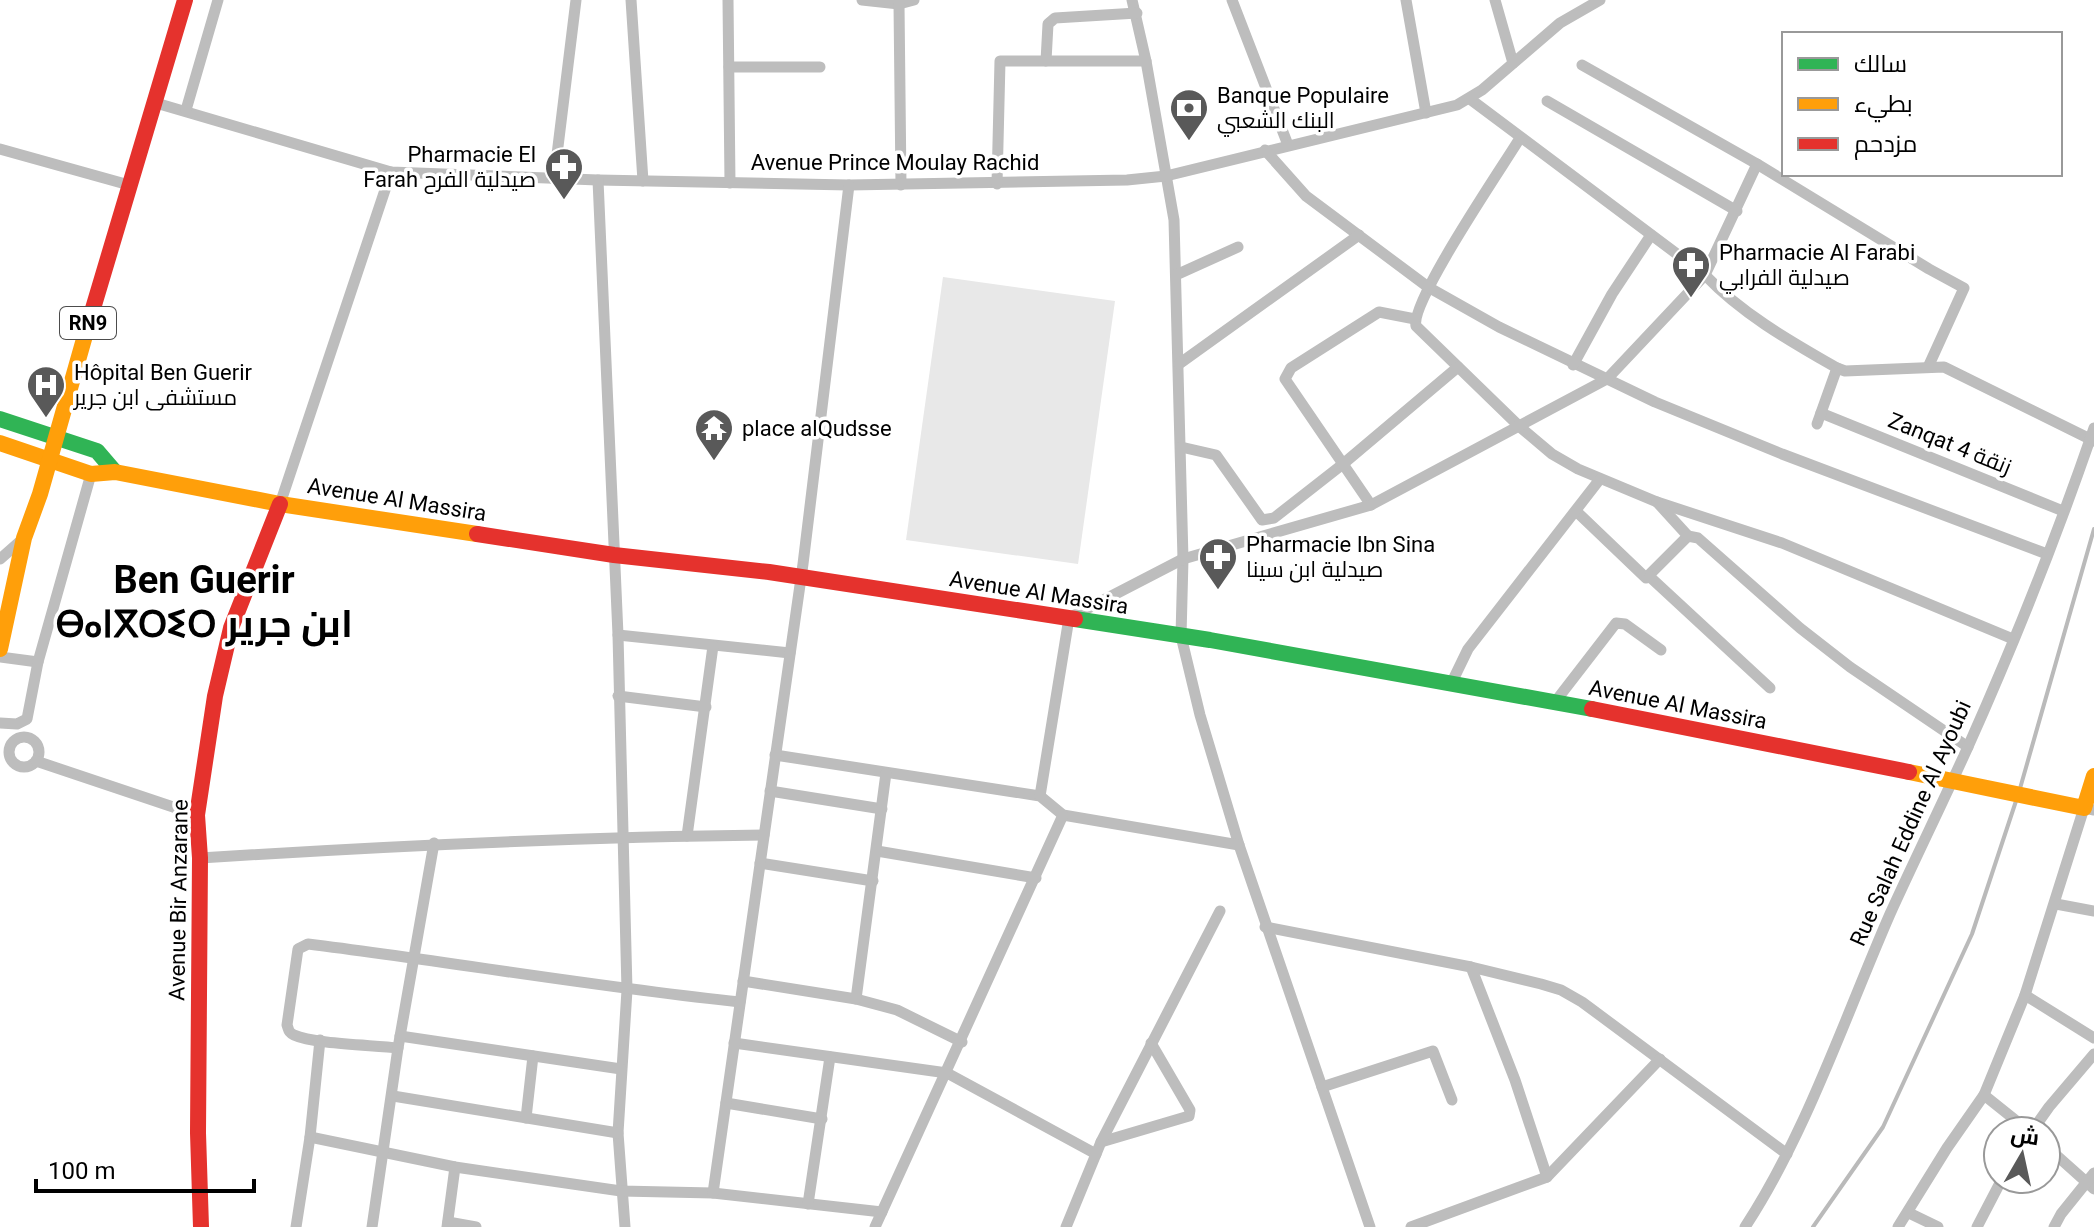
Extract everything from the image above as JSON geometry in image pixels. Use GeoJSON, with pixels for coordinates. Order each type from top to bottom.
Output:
{"type":"FeatureCollection","features":[{"type":"Feature","properties":{"kind":"street","name":"RN9"},"geometry":{"type":"LineString","coordinates":[[0,649],[24,538],[40,494],[185,0]]}},
{"type":"Feature","properties":{"kind":"street"},"geometry":{"type":"LineString","coordinates":[[186,110],[218,0]]}},
{"type":"Feature","properties":{"kind":"street"},"geometry":{"type":"LineString","coordinates":[[554,179],[576,0]]}},
{"type":"Feature","properties":{"kind":"street"},"geometry":{"type":"LineString","coordinates":[[631,0],[643,181]]}},
{"type":"Feature","properties":{"kind":"street"},"geometry":{"type":"LineString","coordinates":[[728,0],[730,183]]}},
{"type":"Feature","properties":{"kind":"street"},"geometry":{"type":"LineString","coordinates":[[862,0],[899,4],[914,0]]}},
{"type":"Feature","properties":{"kind":"street"},"geometry":{"type":"LineString","coordinates":[[1132,0],[1137,13],[1174,220],[1183,559],[1181,636],[1200,715],[1265,927],[1370,1227]]}},
{"type":"Feature","properties":{"kind":"street"},"geometry":{"type":"LineString","coordinates":[[1232,0],[1288,145]]}},
{"type":"Feature","properties":{"kind":"street"},"geometry":{"type":"LineString","coordinates":[[1406,0],[1426,113]]}},
{"type":"Feature","properties":{"kind":"street"},"geometry":{"type":"LineString","coordinates":[[1495,0],[1513,63]]}},
{"type":"Feature","properties":{"kind":"street","name":"Avenue Prince Moulay Rachid"},"geometry":{"type":"LineString","coordinates":[[156,103],[391,172],[849,185],[1127,180],[1166,176],[1426,113],[1470,99],[1560,23],[1600,0]]}},
{"type":"Feature","properties":{"kind":"street"},"geometry":{"type":"LineString","coordinates":[[899,4],[901,185]]}},
{"type":"Feature","properties":{"kind":"street"},"geometry":{"type":"LineString","coordinates":[[1046,61],[1048,24],[1055,18],[1137,13]]}},
{"type":"Feature","properties":{"kind":"street"},"geometry":{"type":"LineString","coordinates":[[997,184],[1001,60],[1146,61]]}},
{"type":"Feature","properties":{"kind":"street"},"geometry":{"type":"LineString","coordinates":[[1582,65],[1757,164],[1964,288],[1929,365]]}},
{"type":"Feature","properties":{"kind":"street"},"geometry":{"type":"LineString","coordinates":[[729,67],[820,67]]}},
{"type":"Feature","properties":{"kind":"street"},"geometry":{"type":"LineString","coordinates":[[1470,99],[1705,275],[1722,293],[1760,321],[1837,368],[1845,371],[1929,365],[1944,367],[2092,440]]}},
{"type":"Feature","properties":{"kind":"street"},"geometry":{"type":"LineString","coordinates":[[1547,101],[1737,211]]}},
{"type":"Feature","properties":{"kind":"street"},"geometry":{"type":"LineString","coordinates":[[1520,138],[1428,287],[1415,319],[1416,326],[1552,454],[1600,479],[1657,502],[1782,543],[2013,639]]}},
{"type":"Feature","properties":{"kind":"street"},"geometry":{"type":"LineString","coordinates":[[0,149],[129,185]]}},
{"type":"Feature","properties":{"kind":"street"},"geometry":{"type":"LineString","coordinates":[[1265,150],[1306,196],[1428,287],[1573,365],[1782,454],[2047,554]]}},
{"type":"Feature","properties":{"kind":"street"},"geometry":{"type":"LineString","coordinates":[[1040,796],[1069,618],[1183,559],[1371,505],[1607,379],[1705,275],[1757,164]]}},
{"type":"Feature","properties":{"kind":"street","name":"Avenue Bir Anzarane"},"geometry":{"type":"LineString","coordinates":[[201,1227],[198,1133],[200,858],[197,815],[215,696],[231,628],[280,504],[391,172]]}},
{"type":"Feature","properties":{"kind":"street"},"geometry":{"type":"LineString","coordinates":[[598,180],[618,635],[627,990],[618,1133],[625,1227]]}},
{"type":"Feature","properties":{"kind":"street"},"geometry":{"type":"LineString","coordinates":[[713,1193],[801,578],[849,185]]}},
{"type":"Feature","properties":{"kind":"street"},"geometry":{"type":"LineString","coordinates":[[1179,364],[1359,235]]}},
{"type":"Feature","properties":{"kind":"street"},"geometry":{"type":"LineString","coordinates":[[1573,365],[1612,294],[1651,235]]}},
{"type":"Feature","properties":{"kind":"street"},"geometry":{"type":"LineString","coordinates":[[1176,275],[1238,247]]}},
{"type":"Feature","properties":{"kind":"street"},"geometry":{"type":"LineString","coordinates":[[1371,505],[1285,379],[1291,368],[1379,312],[1415,319]]}},
{"type":"Feature","properties":{"kind":"street"},"geometry":{"type":"LineString","coordinates":[[1181,447],[1216,455],[1262,520],[1274,518],[1458,367]]}},
{"type":"Feature","properties":{"kind":"street","name":"Zanqat 4 زنقة"},"geometry":{"type":"LineString","coordinates":[[1837,368],[1819,418],[2063,511]]}},
{"type":"Feature","properties":{"kind":"street","name":"Avenue Al Massira"},"geometry":{"type":"LineString","coordinates":[[0,419],[97,451],[115,472]]}},
{"type":"Feature","properties":{"kind":"street","name":"Rue Salah Eddine Al Ayoubi"},"geometry":{"type":"LineString","coordinates":[[1745,1227],[1787,1154],[1891,912],[1968,747],[2047,554],[2094,428]]}},
{"type":"Feature","properties":{"kind":"street","name":"Avenue Al Massira"},"geometry":{"type":"LineString","coordinates":[[0,443],[91,474],[115,472],[280,504],[1181,636],[1555,702],[2089,809]]}},
{"type":"Feature","properties":{"kind":"street"},"geometry":{"type":"LineString","coordinates":[[0,723],[17,724],[27,719],[38,662],[91,474]]}},
{"type":"Feature","properties":{"kind":"street"},"geometry":{"type":"LineString","coordinates":[[1451,684],[1468,649],[1600,479]]}},
{"type":"Feature","properties":{"kind":"street"},"geometry":{"type":"LineString","coordinates":[[1657,502],[1688,536],[1698,538],[1800,628],[1850,667],[1968,747]]}},
{"type":"Feature","properties":{"kind":"street"},"geometry":{"type":"LineString","coordinates":[[1577,512],[1644,577],[1650,577],[1770,688]]}},
{"type":"Feature","properties":{"kind":"street"},"geometry":{"type":"LineString","coordinates":[[1650,577],[1688,536]]}},
{"type":"Feature","properties":{"kind":"street"},"geometry":{"type":"LineString","coordinates":[[0,559],[24,538]]}},
{"type":"Feature","properties":{"kind":"street"},"geometry":{"type":"LineString","coordinates":[[1555,702],[1616,623],[1625,624],[1661,650]]}},
{"type":"Feature","properties":{"kind":"street"},"geometry":{"type":"LineString","coordinates":[[618,635],[790,653]]}},
{"type":"Feature","properties":{"kind":"street"},"geometry":{"type":"LineString","coordinates":[[687,836],[713,646]]}},
{"type":"Feature","properties":{"kind":"street"},"geometry":{"type":"LineString","coordinates":[[0,657],[38,662]]}},
{"type":"Feature","properties":{"kind":"street"},"geometry":{"type":"LineString","coordinates":[[618,696],[706,707]]}},
{"type":"Feature","properties":{"kind":"street"},"geometry":{"type":"LineString","coordinates":[[19,738],[28,738],[36,743],[39,752],[36,761],[29,767],[20,767],[12,762],[5,747],[19,738]]}},
{"type":"Feature","properties":{"kind":"street"},"geometry":{"type":"LineString","coordinates":[[775,755],[1040,796],[1063,815],[1239,845]]}},
{"type":"Feature","properties":{"kind":"street"},"geometry":{"type":"LineString","coordinates":[[36,761],[197,815]]}},
{"type":"Feature","properties":{"kind":"street"},"geometry":{"type":"LineString","coordinates":[[856,999],[886,773]]}},
{"type":"Feature","properties":{"kind":"street"},"geometry":{"type":"LineString","coordinates":[[1898,1227],[1984,1095],[2025,995],[2089,809],[2094,776]]}},
{"type":"Feature","properties":{"kind":"street"},"geometry":{"type":"LineString","coordinates":[[770,791],[882,809]]}},
{"type":"Feature","properties":{"kind":"street"},"geometry":{"type":"LineString","coordinates":[[875,1227],[1063,815]]}},
{"type":"Feature","properties":{"kind":"street"},"geometry":{"type":"LineString","coordinates":[[200,858],[434,843],[621,836],[764,835]]}},
{"type":"Feature","properties":{"kind":"street"},"geometry":{"type":"LineString","coordinates":[[372,1227],[399,1042],[434,843]]}},
{"type":"Feature","properties":{"kind":"street"},"geometry":{"type":"LineString","coordinates":[[877,851],[1036,878]]}},
{"type":"Feature","properties":{"kind":"street"},"geometry":{"type":"LineString","coordinates":[[760,863],[873,881]]}},
{"type":"Feature","properties":{"kind":"street"},"geometry":{"type":"LineString","coordinates":[[2056,904],[2094,911]]}},
{"type":"Feature","properties":{"kind":"street"},"geometry":{"type":"LineString","coordinates":[[1066,1227],[1101,1142],[1220,911]]}},
{"type":"Feature","properties":{"kind":"street"},"geometry":{"type":"LineString","coordinates":[[1265,927],[1471,967],[1561,990],[1582,1002],[1787,1154]]}},
{"type":"Feature","properties":{"kind":"street"},"geometry":{"type":"LineString","coordinates":[[621,1069],[399,1042],[320,1040],[293,1035],[288,1031],[298,949],[308,944],[627,990],[740,1002]]}},
{"type":"Feature","properties":{"kind":"street"},"geometry":{"type":"LineString","coordinates":[[1471,967],[1515,1080],[1547,1177]]}},
{"type":"Feature","properties":{"kind":"street"},"geometry":{"type":"LineString","coordinates":[[743,981],[856,999],[897,1010],[962,1042]]}},
{"type":"Feature","properties":{"kind":"street"},"geometry":{"type":"LineString","coordinates":[[2025,995],[2094,1038]]}},
{"type":"Feature","properties":{"kind":"street"},"geometry":{"type":"LineString","coordinates":[[296,1227],[310,1137],[320,1040]]}},
{"type":"Feature","properties":{"kind":"street"},"geometry":{"type":"LineString","coordinates":[[734,1043],[947,1073],[1096,1154]]}},
{"type":"Feature","properties":{"kind":"street"},"geometry":{"type":"LineString","coordinates":[[1101,1142],[1189,1116],[1190,1110],[1151,1043]]}},
{"type":"Feature","properties":{"kind":"street"},"geometry":{"type":"LineString","coordinates":[[1322,1087],[1433,1051],[1452,1100]]}},
{"type":"Feature","properties":{"kind":"street"},"geometry":{"type":"LineString","coordinates":[[2043,1115],[2094,1054]]}},
{"type":"Feature","properties":{"kind":"street"},"geometry":{"type":"LineString","coordinates":[[526,1118],[533,1056]]}},
{"type":"Feature","properties":{"kind":"street"},"geometry":{"type":"LineString","coordinates":[[808,1204],[830,1057]]}},
{"type":"Feature","properties":{"kind":"street"},"geometry":{"type":"LineString","coordinates":[[1411,1227],[1547,1177],[1660,1059]]}},
{"type":"Feature","properties":{"kind":"street"},"geometry":{"type":"LineString","coordinates":[[1984,1095],[2010,1115]]}},
{"type":"Feature","properties":{"kind":"street"},"geometry":{"type":"LineString","coordinates":[[393,1096],[618,1133]]}},
{"type":"Feature","properties":{"kind":"street"},"geometry":{"type":"LineString","coordinates":[[726,1103],[822,1119]]}},
{"type":"Feature","properties":{"kind":"street"},"geometry":{"type":"LineString","coordinates":[[310,1137],[455,1167],[621,1191],[713,1193],[882,1212]]}},
{"type":"Feature","properties":{"kind":"street"},"geometry":{"type":"LineString","coordinates":[[2054,1227],[2061,1214],[2091,1181],[2062,1158]]}},
{"type":"Feature","properties":{"kind":"street"},"geometry":{"type":"LineString","coordinates":[[455,1167],[448,1224],[476,1227]]}},
{"type":"Feature","properties":{"kind":"street"},"geometry":{"type":"LineString","coordinates":[[1977,1227],[1994,1195]]}},
{"type":"Feature","properties":{"kind":"street"},"geometry":{"type":"LineString","coordinates":[[1909,1213],[1938,1227]]}},
{"type":"Feature","properties":{"kind":"shaded area"},"geometry":{"type":"Polygon","coordinates":[[[943,277],[1115,301],[1078,564],[906,540],[943,277]]]}},
{"type":"Feature","properties":{"kind":"waterway"},"geometry":{"type":"LineString","coordinates":[[2019,792],[2094,529]]}},
{"type":"Feature","properties":{"kind":"waterway"},"geometry":{"type":"LineString","coordinates":[[1813,1227],[1883,1127],[1972,934],[2016,801]]}},
{"type":"Feature","properties":{"kind":"traffic: fast"},"geometry":{"type":"LineString","coordinates":[[0,419],[97,451],[115,472]]}},
{"type":"Feature","properties":{"kind":"traffic: fast"},"geometry":{"type":"LineString","coordinates":[[1075,619],[1210,640],[1592,709]]}},
{"type":"Feature","properties":{"kind":"traffic: slow"},"geometry":{"type":"LineString","coordinates":[[0,649],[24,538],[40,494],[86,332]]}},
{"type":"Feature","properties":{"kind":"traffic: slow"},"geometry":{"type":"LineString","coordinates":[[0,443],[91,474],[115,472],[280,504],[477,534]]}},
{"type":"Feature","properties":{"kind":"traffic: slow"},"geometry":{"type":"LineString","coordinates":[[1909,772],[2084,808],[2094,776]]}},
{"type":"Feature","properties":{"kind":"traffic: jam"},"geometry":{"type":"LineString","coordinates":[[86,332],[185,0]]}},
{"type":"Feature","properties":{"kind":"traffic: jam"},"geometry":{"type":"LineString","coordinates":[[201,1227],[198,1133],[200,858],[197,815],[215,696],[231,628],[280,504]]}},
{"type":"Feature","properties":{"kind":"traffic: jam"},"geometry":{"type":"LineString","coordinates":[[477,534],[614,555],[769,572],[1075,619]]}},
{"type":"Feature","properties":{"kind":"traffic: jam"},"geometry":{"type":"LineString","coordinates":[[1592,709],[1909,772]]}},
{"type":"Feature","properties":{"kind":"place","name":"Banque Populaire البنك الشعبي"},"geometry":{"type":"Point","coordinates":[1189,142]}},
{"type":"Feature","properties":{"kind":"place","name":"Pharmacie El Farah صيدلية الفرح"},"geometry":{"type":"Point","coordinates":[564,201]}},
{"type":"Feature","properties":{"kind":"place","name":"Pharmacie Al Farabi صيدلية الفرابي"},"geometry":{"type":"Point","coordinates":[1691,299]}},
{"type":"Feature","properties":{"kind":"place","name":"Hôpital Ben Guerir مستشفى ابن جرير"},"geometry":{"type":"Point","coordinates":[46,419]}},
{"type":"Feature","properties":{"kind":"place","name":"place alQudsse"},"geometry":{"type":"Point","coordinates":[714,462]}},
{"type":"Feature","properties":{"kind":"place","name":"Pharmacie Ibn Sina صيدلية ابن سينا"},"geometry":{"type":"Point","coordinates":[1218,591]}},
{"type":"Feature","properties":{"kind":"district","name":"Ben Guerir ⴱⴰⵏⴳⵔⵉⵔ ابن جرير"},"geometry":{"type":"Point","coordinates":[204,602]}}]}
